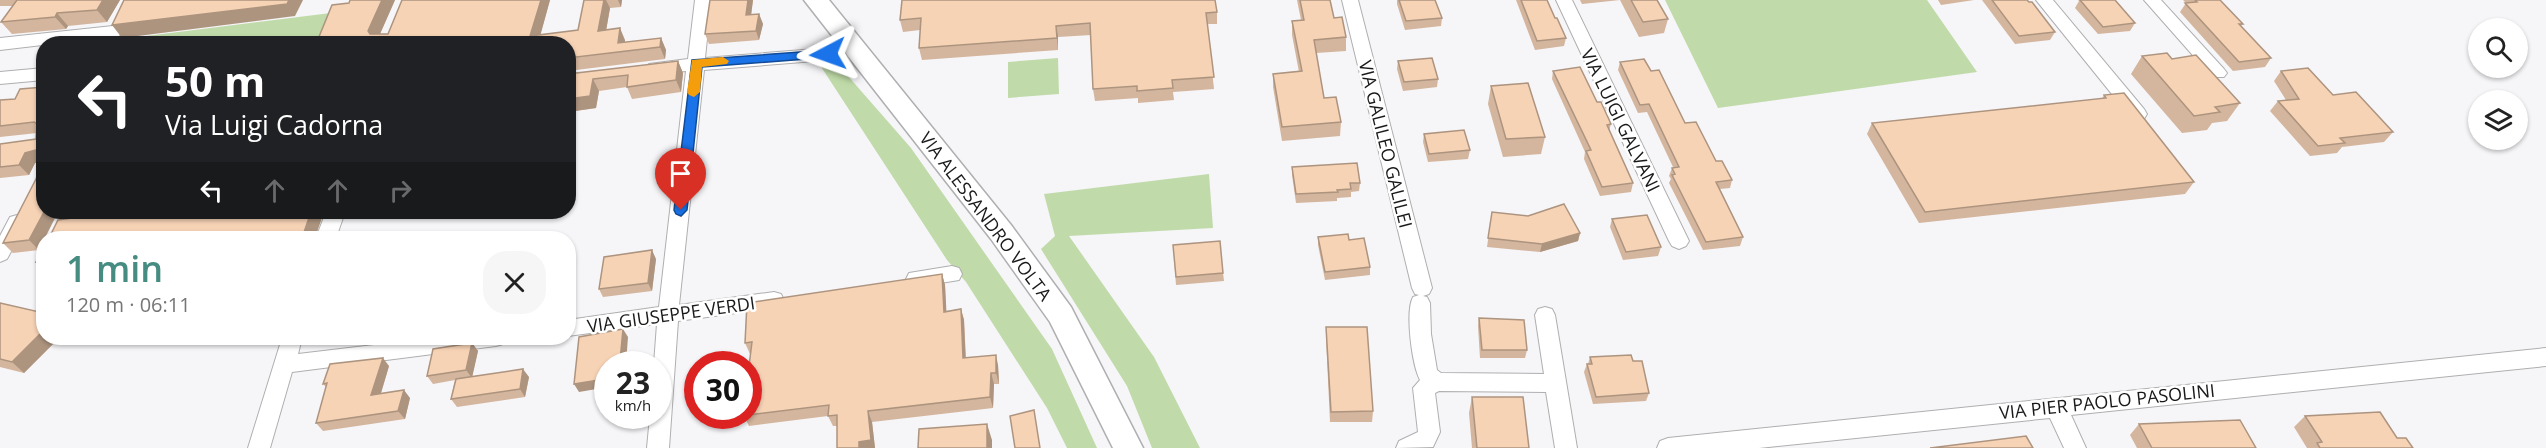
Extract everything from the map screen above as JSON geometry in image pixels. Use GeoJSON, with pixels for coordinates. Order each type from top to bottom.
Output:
{"type":"FeatureCollection","features":[{"type":"Feature","properties":{"kind":"main road","name":"VIA ALESSANDRO VOLTA"},"geometry":{"type":"LineString","coordinates":[[823,5],[1001,232],[1061,315],[1124,439]]}},
{"type":"Feature","properties":{"kind":"street"},"geometry":{"type":"LineString","coordinates":[[658,448],[668,315],[703,0]]}},
{"type":"Feature","properties":{"kind":"street","name":"VIA GALILEO GALILEI"},"geometry":{"type":"LineString","coordinates":[[1350,0],[1421,295],[1421,334],[1427,374],[1437,382]]}},
{"type":"Feature","properties":{"kind":"street","name":"VIA LUIGI GALVANI"},"geometry":{"type":"LineString","coordinates":[[1564,0],[1679,240]]}},
{"type":"Feature","properties":{"kind":"street"},"geometry":{"type":"LineString","coordinates":[[2044,0],[2152,132]]}},
{"type":"Feature","properties":{"kind":"street"},"geometry":{"type":"LineString","coordinates":[[2152,0],[2218,73]]}},
{"type":"Feature","properties":{"kind":"street"},"geometry":{"type":"LineString","coordinates":[[78,36],[113,32]]}},
{"type":"Feature","properties":{"kind":"street"},"geometry":{"type":"LineString","coordinates":[[0,45],[36,41]]}},
{"type":"Feature","properties":{"kind":"street"},"geometry":{"type":"LineString","coordinates":[[638,70],[696,63],[828,54]]}},
{"type":"Feature","properties":{"kind":"street"},"geometry":{"type":"LineString","coordinates":[[0,78],[36,75]]}},
{"type":"Feature","properties":{"kind":"street"},"geometry":{"type":"LineString","coordinates":[[0,254],[27,201]]}},
{"type":"Feature","properties":{"kind":"street"},"geometry":{"type":"LineString","coordinates":[[893,282],[952,274]]}},
{"type":"Feature","properties":{"kind":"street","name":"VIA GIUSEPPE VERDI"},"geometry":{"type":"LineString","coordinates":[[576,327],[798,296]]}},
{"type":"Feature","properties":{"kind":"street"},"geometry":{"type":"LineString","coordinates":[[1545,315],[1566,448]]}},
{"type":"Feature","properties":{"kind":"street"},"geometry":{"type":"LineString","coordinates":[[259,448],[290,345]]}},
{"type":"Feature","properties":{"kind":"street"},"geometry":{"type":"LineString","coordinates":[[283,365],[441,345]]}},
{"type":"Feature","properties":{"kind":"street","name":"VIA PIER PAOLO PASOLINI"},"geometry":{"type":"LineString","coordinates":[[1668,448],[2546,357]]}},
{"type":"Feature","properties":{"kind":"street"},"geometry":{"type":"LineString","coordinates":[[1407,448],[1425,440],[1429,432],[1424,388],[1437,382],[1556,383]]}},
{"type":"Feature","properties":{"kind":"street"},"geometry":{"type":"LineString","coordinates":[[2056,407],[2075,448]]}},
{"type":"Feature","properties":{"kind":"green space"},"geometry":{"type":"Polygon","coordinates":[[[1665,0],[1927,0],[1977,72],[1718,108],[1665,0]]]}},
{"type":"Feature","properties":{"kind":"green space"},"geometry":{"type":"Polygon","coordinates":[[[339,12],[329,36],[146,36],[339,12]]]}},
{"type":"Feature","properties":{"kind":"green space"},"geometry":{"type":"Polygon","coordinates":[[[1058,58],[1059,94],[1008,98],[1008,62],[1058,58]]]}},
{"type":"Feature","properties":{"kind":"green space"},"geometry":{"type":"Polygon","coordinates":[[[816,59],[834,60],[911,148],[1052,349],[1097,448],[1067,448],[1047,408],[966,282],[947,260],[816,59]]]}},
{"type":"Feature","properties":{"kind":"green space"},"geometry":{"type":"Polygon","coordinates":[[[1209,174],[1213,228],[1069,236],[1154,357],[1200,448],[1152,448],[1127,386],[1041,249],[1055,236],[1044,194],[1209,174]]]}},
{"type":"Feature","properties":{"kind":"building"},"geometry":{"type":"Polygon","coordinates":[[[17,0],[103,0],[97,10],[57,13],[55,17],[1,22],[17,0]]]}},
{"type":"Feature","properties":{"kind":"building"},"geometry":{"type":"Polygon","coordinates":[[[124,0],[289,0],[287,4],[112,25],[124,0]]]}},
{"type":"Feature","properties":{"kind":"building"},"geometry":{"type":"Polygon","coordinates":[[[350,0],[382,0],[368,31],[370,34],[388,34],[402,0],[541,0],[530,36],[319,36],[332,5],[349,3],[350,0]]]}},
{"type":"Feature","properties":{"kind":"building"},"geometry":{"type":"Polygon","coordinates":[[[584,0],[604,0],[598,31],[620,28],[618,43],[661,38],[660,47],[576,57],[576,36],[530,36],[578,30],[584,0]]]}},
{"type":"Feature","properties":{"kind":"building"},"geometry":{"type":"Polygon","coordinates":[[[710,0],[748,0],[746,15],[759,14],[756,31],[705,34],[710,0]]]}},
{"type":"Feature","properties":{"kind":"building"},"geometry":{"type":"Polygon","coordinates":[[[902,0],[1215,0],[1217,12],[1206,13],[1214,77],[1172,80],[1173,88],[1137,91],[1137,86],[1093,89],[1090,23],[1056,26],[1057,38],[919,48],[921,18],[900,20],[902,0]]]}},
{"type":"Feature","properties":{"kind":"building"},"geometry":{"type":"Polygon","coordinates":[[[1300,0],[1330,0],[1334,18],[1342,17],[1346,37],[1314,40],[1324,98],[1336,97],[1341,122],[1282,127],[1273,74],[1302,71],[1292,21],[1304,20],[1300,0]]]}},
{"type":"Feature","properties":{"kind":"building"},"geometry":{"type":"Polygon","coordinates":[[[1399,0],[1435,0],[1442,18],[1406,21],[1399,0]]]}},
{"type":"Feature","properties":{"kind":"building"},"geometry":{"type":"Polygon","coordinates":[[[1521,0],[1547,0],[1566,38],[1537,41],[1521,0]]]}},
{"type":"Feature","properties":{"kind":"building"},"geometry":{"type":"Polygon","coordinates":[[[1631,0],[1657,0],[1668,19],[1643,22],[1631,0]]]}},
{"type":"Feature","properties":{"kind":"building"},"geometry":{"type":"Polygon","coordinates":[[[1992,0],[2032,2],[2055,32],[2019,36],[1992,0]]]}},
{"type":"Feature","properties":{"kind":"building"},"geometry":{"type":"Polygon","coordinates":[[[2080,0],[2115,0],[2135,23],[2103,27],[2080,0]]]}},
{"type":"Feature","properties":{"kind":"building"},"geometry":{"type":"Polygon","coordinates":[[[2195,0],[2220,0],[2271,58],[2239,62],[2185,3],[2197,2],[2195,0]]]}},
{"type":"Feature","properties":{"kind":"building"},"geometry":{"type":"Polygon","coordinates":[[[2167,53],[2172,59],[2196,55],[2240,103],[2215,107],[2220,112],[2194,116],[2142,56],[2167,53]]]}},
{"type":"Feature","properties":{"kind":"building"},"geometry":{"type":"Polygon","coordinates":[[[1432,58],[1438,79],[1404,82],[1398,61],[1432,58]]]}},
{"type":"Feature","properties":{"kind":"building"},"geometry":{"type":"Polygon","coordinates":[[[1644,59],[1651,71],[1659,70],[1685,123],[1696,122],[1716,161],[1722,161],[1732,180],[1716,182],[1743,237],[1706,242],[1672,175],[1675,174],[1672,168],[1679,167],[1649,104],[1640,105],[1620,62],[1644,59]]]}},
{"type":"Feature","properties":{"kind":"building"},"geometry":{"type":"Polygon","coordinates":[[[678,61],[676,80],[627,87],[628,75],[593,79],[590,96],[576,98],[576,73],[678,61]]]}},
{"type":"Feature","properties":{"kind":"building"},"geometry":{"type":"Polygon","coordinates":[[[1580,67],[1597,102],[1601,102],[1611,124],[1607,125],[1633,183],[1602,187],[1586,151],[1591,150],[1553,71],[1580,67]]]}},
{"type":"Feature","properties":{"kind":"building"},"geometry":{"type":"Polygon","coordinates":[[[2308,68],[2333,95],[2356,92],[2393,132],[2340,138],[2345,143],[2318,146],[2278,101],[2299,99],[2281,71],[2308,68]]]}},
{"type":"Feature","properties":{"kind":"building"},"geometry":{"type":"Polygon","coordinates":[[[1528,83],[1545,137],[1506,139],[1491,86],[1528,83]]]}},
{"type":"Feature","properties":{"kind":"building"},"geometry":{"type":"Polygon","coordinates":[[[36,88],[36,123],[0,126],[0,100],[15,99],[20,89],[36,88]]]}},
{"type":"Feature","properties":{"kind":"building"},"geometry":{"type":"Polygon","coordinates":[[[2124,93],[2194,182],[1925,212],[1872,123],[2106,98],[2104,95],[2124,93]]]}},
{"type":"Feature","properties":{"kind":"building"},"geometry":{"type":"Polygon","coordinates":[[[1464,130],[1470,150],[1429,154],[1424,134],[1464,130]]]}},
{"type":"Feature","properties":{"kind":"building"},"geometry":{"type":"Polygon","coordinates":[[[36,139],[36,150],[25,153],[19,165],[0,167],[0,144],[36,139]]]}},
{"type":"Feature","properties":{"kind":"building"},"geometry":{"type":"Polygon","coordinates":[[[1357,163],[1360,183],[1350,183],[1351,189],[1337,190],[1338,192],[1296,194],[1292,167],[1357,163]]]}},
{"type":"Feature","properties":{"kind":"building"},"geometry":{"type":"Polygon","coordinates":[[[36,179],[36,219],[40,219],[29,240],[3,243],[36,179]]]}},
{"type":"Feature","properties":{"kind":"building"},"geometry":{"type":"Polygon","coordinates":[[[1564,204],[1580,233],[1542,244],[1488,238],[1492,212],[1528,216],[1564,204]]]}},
{"type":"Feature","properties":{"kind":"building"},"geometry":{"type":"Polygon","coordinates":[[[1647,215],[1661,247],[1626,252],[1612,219],[1647,215]]]}},
{"type":"Feature","properties":{"kind":"building"},"geometry":{"type":"Polygon","coordinates":[[[309,219],[304,231],[52,231],[58,220],[309,219]]]}},
{"type":"Feature","properties":{"kind":"building"},"geometry":{"type":"Polygon","coordinates":[[[1348,234],[1349,240],[1364,238],[1370,267],[1325,272],[1318,237],[1348,234]]]}},
{"type":"Feature","properties":{"kind":"building"},"geometry":{"type":"Polygon","coordinates":[[[1220,241],[1223,273],[1176,277],[1173,245],[1220,241]]]}},
{"type":"Feature","properties":{"kind":"building"},"geometry":{"type":"Polygon","coordinates":[[[652,250],[648,283],[599,289],[604,257],[652,250]]]}},
{"type":"Feature","properties":{"kind":"building"},"geometry":{"type":"Polygon","coordinates":[[[942,274],[944,312],[961,309],[963,358],[996,355],[996,373],[991,373],[990,397],[868,411],[871,440],[859,442],[859,448],[837,448],[837,415],[828,416],[829,405],[762,413],[762,351],[751,351],[752,342],[745,343],[747,303],[942,274]]]}},
{"type":"Feature","properties":{"kind":"building"},"geometry":{"type":"Polygon","coordinates":[[[0,303],[36,311],[36,338],[12,362],[0,359],[0,303]]]}},
{"type":"Feature","properties":{"kind":"building"},"geometry":{"type":"Polygon","coordinates":[[[1479,318],[1524,320],[1527,350],[1482,350],[1479,318]]]}},
{"type":"Feature","properties":{"kind":"building"},"geometry":{"type":"Polygon","coordinates":[[[1326,327],[1367,327],[1373,411],[1331,412],[1326,327]]]}},
{"type":"Feature","properties":{"kind":"building"},"geometry":{"type":"Polygon","coordinates":[[[623,329],[621,351],[594,351],[594,381],[574,384],[579,337],[623,329]]]}},
{"type":"Feature","properties":{"kind":"building"},"geometry":{"type":"Polygon","coordinates":[[[472,345],[466,370],[427,376],[433,349],[472,345]]]}},
{"type":"Feature","properties":{"kind":"building"},"geometry":{"type":"Polygon","coordinates":[[[1631,355],[1633,361],[1642,361],[1649,393],[1596,397],[1587,364],[1592,364],[1590,357],[1631,355]]]}},
{"type":"Feature","properties":{"kind":"building"},"geometry":{"type":"Polygon","coordinates":[[[383,358],[371,395],[404,390],[398,411],[316,423],[327,383],[323,384],[330,364],[383,358]]]}},
{"type":"Feature","properties":{"kind":"building"},"geometry":{"type":"Polygon","coordinates":[[[523,369],[520,389],[451,399],[456,379],[523,369]]]}},
{"type":"Feature","properties":{"kind":"building"},"geometry":{"type":"Polygon","coordinates":[[[1472,397],[1523,397],[1529,448],[1477,448],[1472,397]]]}},
{"type":"Feature","properties":{"kind":"building"},"geometry":{"type":"Polygon","coordinates":[[[1034,410],[1040,448],[1015,448],[1010,416],[1034,410]]]}},
{"type":"Feature","properties":{"kind":"building"},"geometry":{"type":"Polygon","coordinates":[[[2380,412],[2397,438],[2406,438],[2413,448],[2320,448],[2317,443],[2322,442],[2305,416],[2380,412]]]}},
{"type":"Feature","properties":{"kind":"building"},"geometry":{"type":"Polygon","coordinates":[[[2240,420],[2256,448],[2152,448],[2139,424],[2240,420]]]}},
{"type":"Feature","properties":{"kind":"building"},"geometry":{"type":"Polygon","coordinates":[[[987,424],[987,448],[918,448],[919,429],[987,424]]]}},
{"type":"Feature","properties":{"kind":"building"},"geometry":{"type":"Polygon","coordinates":[[[2026,436],[2033,448],[1930,448],[2026,436]]]}},
{"type":"Feature","properties":{"kind":"slow traffic"},"geometry":{"type":"LineString","coordinates":[[694,92],[696,63],[723,61]]}},
{"type":"Feature","properties":{"kind":"route"},"geometry":{"type":"LineString","coordinates":[[681,210],[696,63],[828,54]]}}]}
